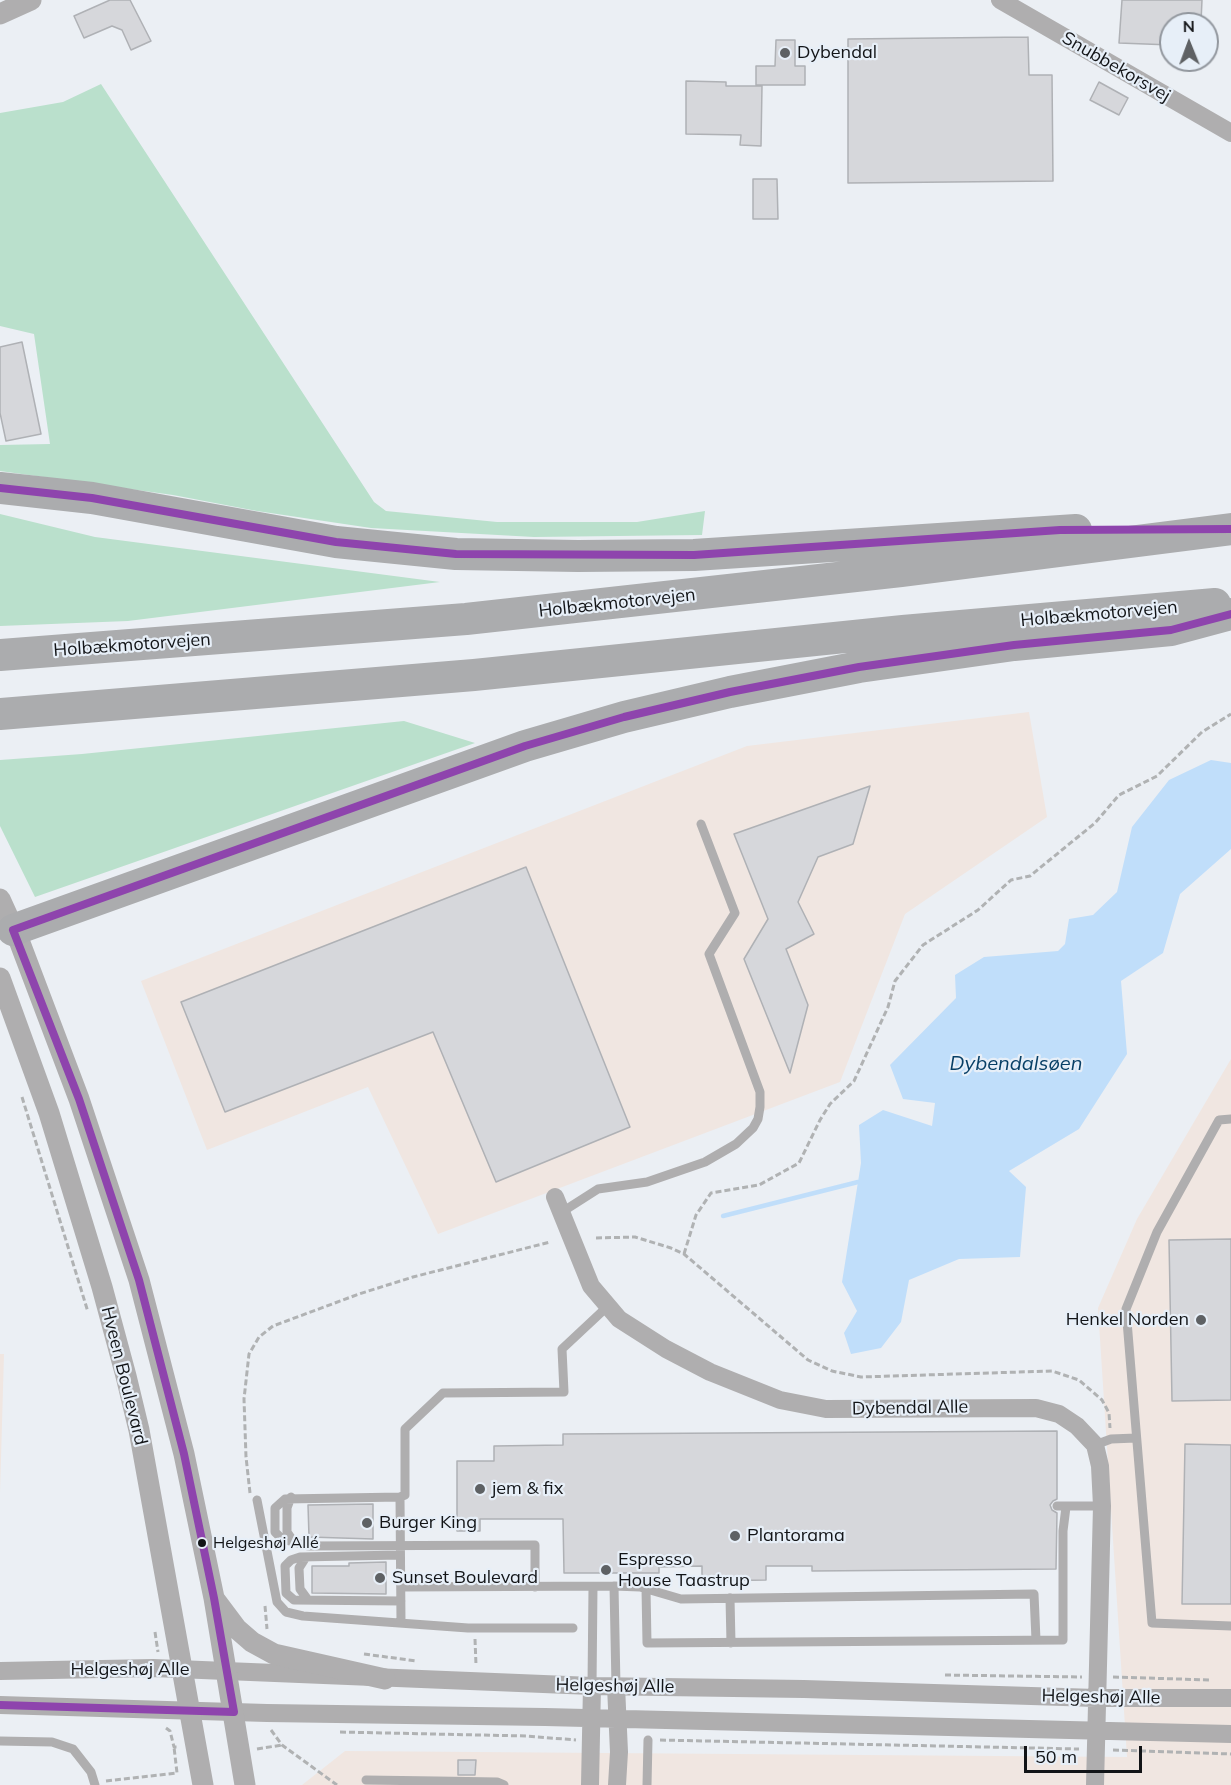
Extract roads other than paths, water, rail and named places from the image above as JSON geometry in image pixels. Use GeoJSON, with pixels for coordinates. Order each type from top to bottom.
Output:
{"type":"FeatureCollection","features":[{"type":"Feature","properties":{"kind":"highway"},"geometry":{"type":"LineString","coordinates":[[0,488],[92,498],[336,542],[456,554],[694,555],[1060,530],[1229,529]]}},
{"type":"Feature","properties":{"kind":"highway","name":"Holbækmotorvejen"},"geometry":{"type":"LineString","coordinates":[[0,655],[466,619],[912,570],[1229,529]]}},
{"type":"Feature","properties":{"kind":"highway","name":"Holbækmotorvejen"},"geometry":{"type":"LineString","coordinates":[[0,714],[474,675],[903,631],[1231,603]]}},
{"type":"Feature","properties":{"kind":"highway"},"geometry":{"type":"LineString","coordinates":[[6,932],[525,746],[624,717],[730,692],[859,667],[1014,645],[1171,630],[1231,614]]}},
{"type":"Feature","properties":{"kind":"street"},"geometry":{"type":"LineString","coordinates":[[0,14],[31,0]]}},
{"type":"Feature","properties":{"kind":"street","name":"Snubbekorsvej"},"geometry":{"type":"LineString","coordinates":[[1000,0],[1231,133]]}},
{"type":"Feature","properties":{"kind":"street"},"geometry":{"type":"LineString","coordinates":[[0,899],[6,932],[20,944],[79,1099],[135,1269],[181,1442],[214,1598],[245,1785]]}},
{"type":"Feature","properties":{"kind":"street","name":"Hveen Boulevard"},"geometry":{"type":"LineString","coordinates":[[0,978],[49,1113],[102,1287],[126,1376],[139,1430],[172,1669],[190,1711],[203,1785]]}},
{"type":"Feature","properties":{"kind":"street","name":"Dybendal Alle"},"geometry":{"type":"LineString","coordinates":[[559,1204],[591,1286],[619,1319],[666,1350],[710,1372],[780,1400],[826,1409],[1036,1408],[1059,1414],[1103,1442]]}},
{"type":"Feature","properties":{"kind":"street"},"geometry":{"type":"LineString","coordinates":[[1095,1785],[1102,1506],[1100,1466],[1103,1442]]}},
{"type":"Feature","properties":{"kind":"street"},"geometry":{"type":"LineString","coordinates":[[214,1598],[237,1629],[252,1642],[274,1654],[385,1679]]}},
{"type":"Feature","properties":{"kind":"street","name":"Helgeshøj Alle"},"geometry":{"type":"LineString","coordinates":[[0,1671],[172,1669],[592,1686],[804,1689],[1096,1698],[1231,1698]]}},
{"type":"Feature","properties":{"kind":"street"},"geometry":{"type":"LineString","coordinates":[[590,1785],[592,1686]]}},
{"type":"Feature","properties":{"kind":"street"},"geometry":{"type":"LineString","coordinates":[[616,1686],[619,1778],[617,1785]]}},
{"type":"Feature","properties":{"kind":"street","name":"Helgeshøj Alle"},"geometry":{"type":"LineString","coordinates":[[0,1706],[1231,1734]]}},
{"type":"Feature","properties":{"kind":"lane"},"geometry":{"type":"LineString","coordinates":[[559,1204],[581,1198],[598,1189],[647,1182],[705,1162],[736,1144],[753,1128],[758,1119],[760,1092],[709,954],[735,913],[701,824]]}},
{"type":"Feature","properties":{"kind":"lane"},"geometry":{"type":"LineString","coordinates":[[1231,1119],[1219,1120],[1157,1232],[1126,1309],[1152,1623],[1231,1626]]}},
{"type":"Feature","properties":{"kind":"lane"},"geometry":{"type":"LineString","coordinates":[[535,1587],[535,1545],[308,1546],[282,1539],[275,1532],[275,1508],[279,1503],[291,1497],[399,1497],[405,1495],[405,1429],[443,1393],[564,1392],[562,1349],[608,1306]]}},
{"type":"Feature","properties":{"kind":"lane"},"geometry":{"type":"LineString","coordinates":[[1103,1442],[1136,1438]]}},
{"type":"Feature","properties":{"kind":"lane"},"geometry":{"type":"LineString","coordinates":[[399,1497],[401,1623]]}},
{"type":"Feature","properties":{"kind":"lane"},"geometry":{"type":"LineString","coordinates":[[254,1501],[277,1602],[286,1612],[303,1616],[468,1628],[573,1628]]}},
{"type":"Feature","properties":{"kind":"lane"},"geometry":{"type":"LineString","coordinates":[[646,1589],[647,1643],[1063,1640],[1062,1507],[1102,1506]]}},
{"type":"Feature","properties":{"kind":"lane"},"geometry":{"type":"LineString","coordinates":[[400,1555],[295,1557],[285,1566],[286,1593],[294,1600],[401,1601]]}},
{"type":"Feature","properties":{"kind":"lane"},"geometry":{"type":"LineString","coordinates":[[306,1557],[299,1568],[300,1589],[308,1600]]}},
{"type":"Feature","properties":{"kind":"lane"},"geometry":{"type":"LineString","coordinates":[[401,1587],[614,1586],[646,1589],[681,1599],[1034,1594],[1035,1640]]}},
{"type":"Feature","properties":{"kind":"lane"},"geometry":{"type":"LineString","coordinates":[[614,1586],[616,1686]]}},
{"type":"Feature","properties":{"kind":"lane"},"geometry":{"type":"LineString","coordinates":[[592,1686],[593,1587]]}},
{"type":"Feature","properties":{"kind":"lane"},"geometry":{"type":"LineString","coordinates":[[730,1598],[731,1643]]}},
{"type":"Feature","properties":{"kind":"lane"},"geometry":{"type":"LineString","coordinates":[[647,1785],[648,1740]]}},
{"type":"Feature","properties":{"kind":"lane"},"geometry":{"type":"LineString","coordinates":[[0,1741],[51,1742],[73,1749],[85,1763],[95,1784]]}},
{"type":"Feature","properties":{"kind":"lane"},"geometry":{"type":"LineString","coordinates":[[366,1780],[436,1783],[497,1782],[504,1785]]}},
{"type":"Feature","properties":{"kind":"water","name":"Dybendalsøen"},"geometry":{"type":"Polygon","coordinates":[[[1211,760],[1231,763],[1231,849],[1180,894],[1163,953],[1121,981],[1127,1054],[1079,1129],[1009,1171],[1026,1187],[1020,1257],[959,1259],[909,1280],[901,1322],[881,1348],[851,1354],[844,1333],[857,1311],[842,1282],[861,1163],[859,1125],[883,1110],[932,1126],[935,1103],[903,1099],[890,1065],[956,998],[955,975],[984,957],[1058,951],[1065,944],[1069,919],[1093,915],[1117,892],[1132,827],[1169,780],[1211,760]]]}},
{"type":"Feature","properties":{"kind":"waterway"},"geometry":{"type":"LineString","coordinates":[[723,1216],[858,1182]]}},
{"type":"Feature","properties":{"kind":"place","name":"Dybendal"},"geometry":{"type":"Point","coordinates":[785,53]}},
{"type":"Feature","properties":{"kind":"place","name":"Henkel Norden"},"geometry":{"type":"Point","coordinates":[1201,1320]}},
{"type":"Feature","properties":{"kind":"place","name":"jem & fix"},"geometry":{"type":"Point","coordinates":[480,1489]}},
{"type":"Feature","properties":{"kind":"place","name":"Burger King"},"geometry":{"type":"Point","coordinates":[367,1523]}},
{"type":"Feature","properties":{"kind":"place","name":"Plantorama"},"geometry":{"type":"Point","coordinates":[735,1536]}},
{"type":"Feature","properties":{"kind":"place","name":"Helgeshøj Allé"},"geometry":{"type":"Point","coordinates":[202,1543]}},
{"type":"Feature","properties":{"kind":"place","name":"Espresso House Taastrup"},"geometry":{"type":"Point","coordinates":[606,1570]}},
{"type":"Feature","properties":{"kind":"place","name":"Sunset Boulevard"},"geometry":{"type":"Point","coordinates":[380,1578]}}]}
